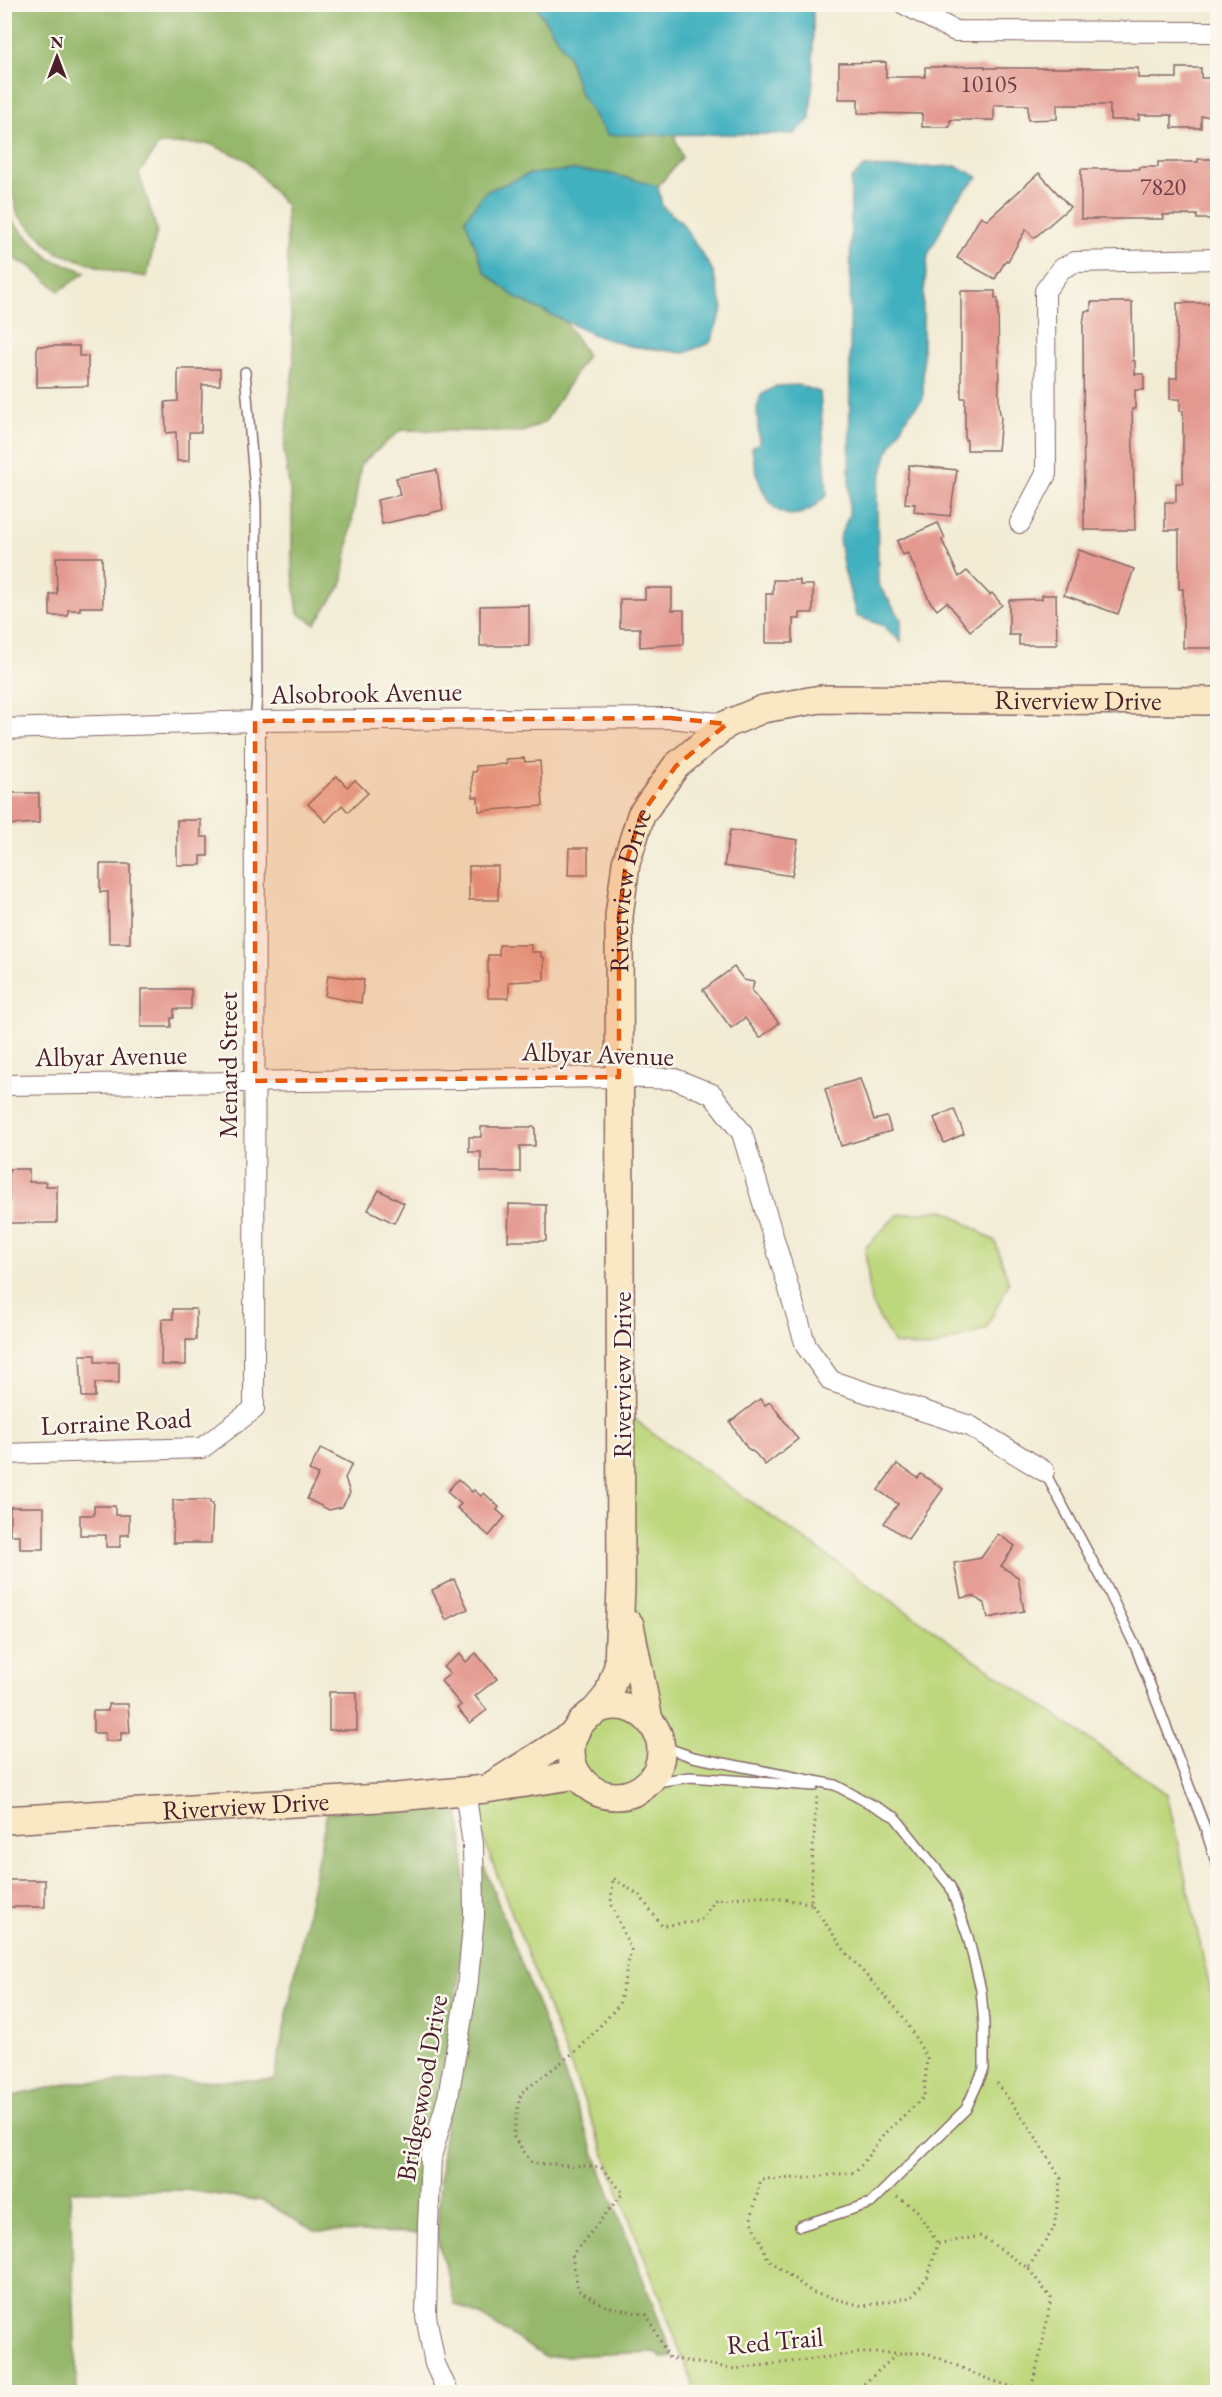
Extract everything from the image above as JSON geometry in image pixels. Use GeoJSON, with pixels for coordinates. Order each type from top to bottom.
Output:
{"type":"FeatureCollection","features":[{"type":"Feature","properties":{"kind":"street"},"geometry":{"type":"LineString","coordinates":[[904,4],[955,31],[1218,32]]}},
{"type":"Feature","properties":{"kind":"street"},"geometry":{"type":"LineString","coordinates":[[1020,524],[1046,474],[1045,291],[1061,269],[1076,262],[1218,259]]}},
{"type":"Feature","properties":{"kind":"street","name":"Riverview Drive"},"geometry":{"type":"LineString","coordinates":[[475,1790],[575,1732],[608,1695],[618,1666],[623,1446],[619,916],[626,863],[641,815],[676,766],[728,724],[763,709],[821,699],[1218,701]]}},
{"type":"Feature","properties":{"kind":"street","name":"Alsobrook Avenue"},"geometry":{"type":"LineString","coordinates":[[4,729],[255,721],[670,718],[728,724]]}},
{"type":"Feature","properties":{"kind":"street","name":"Menard Street"},"geometry":{"type":"LineString","coordinates":[[254,1409],[255,721]]}},
{"type":"Feature","properties":{"kind":"street","name":"Albyar Avenue"},"geometry":{"type":"LineString","coordinates":[[4,1085],[619,1077],[675,1079],[712,1094],[742,1132],[806,1346],[831,1381],[970,1426],[1044,1471]]}},
{"type":"Feature","properties":{"kind":"street","name":"Lorraine Road"},"geometry":{"type":"LineString","coordinates":[[4,1454],[202,1448],[254,1409]]}},
{"type":"Feature","properties":{"kind":"street","name":"Riverview Drive"},"geometry":{"type":"LineString","coordinates":[[621,1586],[649,1720],[657,1732],[661,1746]]}},
{"type":"Feature","properties":{"kind":"street"},"geometry":{"type":"LineString","coordinates":[[593,1713],[607,1707],[622,1707],[637,1711],[649,1720]]}},
{"type":"Feature","properties":{"kind":"street"},"geometry":{"type":"LineString","coordinates":[[575,1732],[572,1762],[578,1775],[587,1786],[598,1793],[612,1796],[632,1793],[649,1783],[659,1765],[661,1746]]}},
{"type":"Feature","properties":{"kind":"street","name":"Riverview Drive"},"geometry":{"type":"LineString","coordinates":[[4,1820],[396,1797],[475,1790],[578,1775]]}},
{"type":"Feature","properties":{"kind":"street","name":"Bridgewood Drive"},"geometry":{"type":"LineString","coordinates":[[448,2392],[435,2364],[426,2316],[431,2157],[448,2097],[467,1989],[474,1916],[472,1844],[475,1790]]}},
{"type":"Feature","properties":{"kind":"lane"},"geometry":{"type":"LineString","coordinates":[[245,372],[256,504],[257,698],[255,721]]}},
{"type":"Feature","properties":{"kind":"lane"},"geometry":{"type":"LineString","coordinates":[[1044,1471],[1107,1588],[1136,1648],[1204,1825],[1218,1868]]}},
{"type":"Feature","properties":{"kind":"lane"},"geometry":{"type":"LineString","coordinates":[[661,1746],[693,1757],[835,1785],[895,1817],[950,1886],[968,1937],[981,1990],[984,2069],[966,2109],[871,2203],[800,2226]]}},
{"type":"Feature","properties":{"kind":"lane"},"geometry":{"type":"LineString","coordinates":[[649,1783],[690,1777],[818,1787],[835,1785]]}},
{"type":"Feature","properties":{"kind":"path"},"geometry":{"type":"LineString","coordinates":[[818,1787],[811,1903],[847,1954],[902,2015],[927,2058],[924,2097],[885,2133],[856,2172],[806,2178],[761,2179],[751,2219],[768,2259],[813,2293],[863,2306],[912,2297],[928,2276],[938,2244],[916,2209],[894,2196]]}},
{"type":"Feature","properties":{"kind":"path","name":"Red Trail"},"geometry":{"type":"LineString","coordinates":[[811,1903],[758,1896],[716,1899],[700,1922],[662,1926],[640,1896],[613,1878],[612,1903],[631,1950],[619,2005],[580,2048],[521,2093],[513,2136],[532,2163],[601,2167],[623,2193],[572,2256],[578,2290],[606,2306],[647,2315],[669,2358],[735,2369],[860,2353],[897,2354]]}},
{"type":"Feature","properties":{"kind":"path"},"geometry":{"type":"LineString","coordinates":[[997,2083],[1032,2131],[1061,2179],[1054,2228],[1028,2268]]}},
{"type":"Feature","properties":{"kind":"path"},"geometry":{"type":"LineString","coordinates":[[855,2392],[897,2354],[927,2353],[988,2379],[1029,2392],[1041,2352],[1051,2298],[1028,2268],[981,2236],[938,2244]]}},
{"type":"Feature","properties":{"kind":"highlighted area"},"geometry":{"type":"Polygon","coordinates":[[[670,718],[727,724],[676,766],[641,815],[626,863],[619,916],[619,1077],[255,1081],[255,721],[670,718]]]}},
{"type":"Feature","properties":{"kind":"green space"},"geometry":{"type":"Polygon","coordinates":[[[5,4],[535,5],[568,55],[580,94],[639,135],[674,134],[682,158],[658,186],[607,173],[529,174],[485,192],[465,219],[516,298],[565,321],[587,355],[545,422],[523,432],[401,430],[361,464],[342,584],[315,624],[298,613],[292,567],[292,505],[284,450],[294,360],[286,206],[247,160],[210,144],[159,144],[139,174],[157,230],[147,277],[115,272],[56,252],[18,215],[5,167],[5,4]]]}},
{"type":"Feature","properties":{"kind":"green space"},"geometry":{"type":"Polygon","coordinates":[[[5,196],[11,220],[50,259],[86,272],[59,291],[30,266],[5,255],[5,196]]]}},
{"type":"Feature","properties":{"kind":"green space"},"geometry":{"type":"Polygon","coordinates":[[[944,1210],[995,1241],[1009,1283],[986,1329],[931,1348],[894,1344],[871,1303],[865,1248],[897,1215],[944,1210]]]}},
{"type":"Feature","properties":{"kind":"green space"},"geometry":{"type":"Polygon","coordinates":[[[622,1407],[645,1428],[1167,1794],[1217,2020],[1217,2392],[696,2392],[465,1791],[575,1733],[608,1695],[622,1407]]]}},
{"type":"Feature","properties":{"kind":"green space"},"geometry":{"type":"Polygon","coordinates":[[[458,1807],[463,1844],[465,1915],[458,1988],[438,2095],[422,2156],[418,2233],[314,2231],[263,2201],[185,2190],[70,2191],[77,2392],[5,2392],[4,2098],[75,2082],[274,2080],[327,1812],[458,1807]]]}},
{"type":"Feature","properties":{"kind":"green space"},"geometry":{"type":"Polygon","coordinates":[[[482,1861],[673,2357],[661,2358],[653,2352],[545,2357],[488,2320],[455,2304],[437,2238],[441,2159],[482,1861]]]}},
{"type":"Feature","properties":{"kind":"water"},"geometry":{"type":"Polygon","coordinates":[[[535,5],[813,5],[813,79],[810,119],[794,134],[607,135],[580,94],[568,55],[535,5]]]}},
{"type":"Feature","properties":{"kind":"water"},"geometry":{"type":"Polygon","coordinates":[[[956,166],[978,177],[956,200],[928,255],[923,301],[923,399],[907,417],[887,454],[877,492],[878,584],[901,619],[901,642],[884,626],[856,616],[843,565],[839,538],[849,515],[851,179],[864,167],[956,166]]]}},
{"type":"Feature","properties":{"kind":"water"},"geometry":{"type":"Polygon","coordinates":[[[574,170],[607,173],[658,186],[662,206],[681,222],[712,269],[723,308],[710,343],[684,353],[629,346],[597,336],[516,298],[485,272],[465,219],[485,192],[529,174],[574,170]]]}},
{"type":"Feature","properties":{"kind":"water"},"geometry":{"type":"Polygon","coordinates":[[[798,385],[820,392],[827,495],[808,511],[792,515],[781,512],[765,495],[756,471],[752,448],[759,443],[757,408],[761,395],[776,386],[798,385]]]}},
{"type":"Feature","properties":{"kind":"building"},"geometry":{"type":"Polygon","coordinates":[[[886,62],[886,77],[925,77],[925,67],[985,66],[985,68],[1138,68],[1138,78],[1177,78],[1177,68],[1201,68],[1201,78],[1218,78],[1218,116],[1201,116],[1201,128],[1172,128],[1172,115],[1139,115],[1139,120],[1110,120],[1110,105],[1057,105],[1057,119],[1028,120],[1028,105],[994,105],[994,120],[950,120],[950,127],[922,127],[922,114],[858,113],[858,99],[839,99],[839,63],[886,62]]]}},
{"type":"Feature","properties":{"kind":"building"},"geometry":{"type":"Polygon","coordinates":[[[1198,159],[1218,159],[1218,219],[1197,219],[1197,215],[1163,215],[1164,219],[1081,219],[1081,169],[1139,169],[1139,167],[1158,167],[1158,162],[1198,162],[1198,159]]]}},
{"type":"Feature","properties":{"kind":"building"},"geometry":{"type":"Polygon","coordinates":[[[1039,173],[1070,207],[1034,238],[1026,229],[995,279],[957,258],[981,216],[987,220],[1039,173]]]}},
{"type":"Feature","properties":{"kind":"building"},"geometry":{"type":"Polygon","coordinates":[[[961,291],[995,291],[995,298],[998,298],[1001,418],[998,450],[967,450],[965,398],[961,398],[961,291]]]}},
{"type":"Feature","properties":{"kind":"building"},"geometry":{"type":"Polygon","coordinates":[[[1091,302],[1132,302],[1135,374],[1144,374],[1144,390],[1135,390],[1135,409],[1132,409],[1135,530],[1084,530],[1083,325],[1085,311],[1091,311],[1091,302]]]}},
{"type":"Feature","properties":{"kind":"building"},"geometry":{"type":"Polygon","coordinates":[[[1177,303],[1218,303],[1218,648],[1183,648],[1183,589],[1179,589],[1179,530],[1165,530],[1165,502],[1176,502],[1176,483],[1183,483],[1183,411],[1180,411],[1180,399],[1170,399],[1170,378],[1177,378],[1177,303]]]}},
{"type":"Feature","properties":{"kind":"building"},"geometry":{"type":"Polygon","coordinates":[[[37,346],[79,346],[79,356],[88,356],[88,386],[37,387],[37,346]]]}},
{"type":"Feature","properties":{"kind":"building"},"geometry":{"type":"Polygon","coordinates":[[[178,369],[220,369],[220,385],[202,385],[201,432],[189,432],[189,461],[177,461],[176,432],[166,433],[165,402],[178,401],[178,369]]]}},
{"type":"Feature","properties":{"kind":"building"},"geometry":{"type":"Polygon","coordinates":[[[909,465],[957,470],[950,516],[914,512],[915,504],[905,503],[909,465]]]}},
{"type":"Feature","properties":{"kind":"building"},"geometry":{"type":"Polygon","coordinates":[[[437,470],[443,510],[382,524],[377,500],[400,495],[396,478],[437,470]]]}},
{"type":"Feature","properties":{"kind":"building"},"geometry":{"type":"Polygon","coordinates":[[[938,523],[945,538],[942,540],[959,577],[967,571],[1002,605],[970,631],[947,602],[937,610],[929,600],[908,553],[903,555],[897,541],[938,523]]]}},
{"type":"Feature","properties":{"kind":"building"},"geometry":{"type":"Polygon","coordinates":[[[1079,550],[1134,569],[1118,614],[1064,595],[1079,550]]]}},
{"type":"Feature","properties":{"kind":"building"},"geometry":{"type":"Polygon","coordinates":[[[56,557],[102,557],[103,607],[80,607],[80,610],[68,610],[68,616],[50,616],[50,594],[57,594],[56,557]]]}},
{"type":"Feature","properties":{"kind":"building"},"geometry":{"type":"Polygon","coordinates":[[[773,580],[800,580],[800,585],[813,585],[813,613],[800,613],[800,619],[793,619],[793,643],[766,643],[766,594],[773,594],[773,580]]]}},
{"type":"Feature","properties":{"kind":"building"},"geometry":{"type":"Polygon","coordinates":[[[645,588],[672,588],[672,610],[684,610],[684,644],[640,647],[640,628],[620,628],[620,599],[645,599],[645,588]]]}},
{"type":"Feature","properties":{"kind":"building"},"geometry":{"type":"Polygon","coordinates":[[[1042,595],[1056,595],[1057,645],[1019,645],[1019,635],[1009,635],[1009,600],[1042,599],[1042,595]]]}},
{"type":"Feature","properties":{"kind":"building"},"geometry":{"type":"Polygon","coordinates":[[[529,605],[529,646],[480,646],[480,606],[529,605]]]}},
{"type":"Feature","properties":{"kind":"building"},"geometry":{"type":"Polygon","coordinates":[[[524,758],[525,762],[540,761],[543,806],[479,811],[478,797],[473,797],[472,772],[476,772],[476,766],[507,764],[506,759],[524,758]]]}},
{"type":"Feature","properties":{"kind":"building"},"geometry":{"type":"Polygon","coordinates":[[[337,776],[347,787],[355,780],[368,793],[348,812],[342,805],[326,822],[308,804],[337,776]]]}},
{"type":"Feature","properties":{"kind":"building"},"geometry":{"type":"Polygon","coordinates":[[[4,793],[39,793],[39,823],[4,825],[4,793]]]}},
{"type":"Feature","properties":{"kind":"building"},"geometry":{"type":"Polygon","coordinates":[[[177,820],[201,820],[201,837],[208,837],[208,856],[201,856],[201,865],[177,865],[177,820]]]}},
{"type":"Feature","properties":{"kind":"building"},"geometry":{"type":"Polygon","coordinates":[[[730,830],[798,840],[792,876],[724,866],[730,830]]]}},
{"type":"Feature","properties":{"kind":"building"},"geometry":{"type":"Polygon","coordinates":[[[569,848],[588,848],[588,875],[568,875],[569,848]]]}},
{"type":"Feature","properties":{"kind":"building"},"geometry":{"type":"Polygon","coordinates":[[[100,864],[130,864],[130,943],[109,943],[108,892],[100,892],[100,864]]]}},
{"type":"Feature","properties":{"kind":"building"},"geometry":{"type":"Polygon","coordinates":[[[469,866],[498,866],[498,900],[469,900],[469,866]]]}},
{"type":"Feature","properties":{"kind":"building"},"geometry":{"type":"Polygon","coordinates":[[[499,945],[531,945],[531,952],[541,952],[541,957],[544,957],[544,980],[509,982],[509,998],[488,998],[488,955],[499,955],[499,945]]]}},
{"type":"Feature","properties":{"kind":"building"},"geometry":{"type":"Polygon","coordinates":[[[734,967],[744,980],[754,982],[752,991],[779,1023],[760,1038],[745,1018],[731,1028],[703,990],[734,967]]]}},
{"type":"Feature","properties":{"kind":"building"},"geometry":{"type":"Polygon","coordinates":[[[328,975],[364,980],[361,1003],[325,996],[328,975]]]}},
{"type":"Feature","properties":{"kind":"building"},"geometry":{"type":"Polygon","coordinates":[[[141,989],[191,989],[191,1009],[174,1009],[171,1027],[141,1027],[141,989]]]}},
{"type":"Feature","properties":{"kind":"building"},"geometry":{"type":"Polygon","coordinates":[[[860,1079],[874,1120],[887,1117],[891,1131],[841,1146],[825,1089],[860,1079]]]}},
{"type":"Feature","properties":{"kind":"building"},"geometry":{"type":"Polygon","coordinates":[[[954,1109],[964,1134],[944,1143],[934,1118],[954,1109]]]}},
{"type":"Feature","properties":{"kind":"building"},"geometry":{"type":"Polygon","coordinates":[[[481,1127],[535,1127],[535,1146],[520,1146],[520,1172],[481,1172],[481,1152],[469,1152],[469,1137],[481,1137],[481,1127]]]}},
{"type":"Feature","properties":{"kind":"building"},"geometry":{"type":"Polygon","coordinates":[[[9,1169],[29,1169],[29,1182],[46,1182],[46,1186],[57,1186],[57,1223],[9,1223],[9,1169]]]}},
{"type":"Feature","properties":{"kind":"building"},"geometry":{"type":"Polygon","coordinates":[[[379,1190],[404,1203],[394,1223],[368,1210],[379,1190]]]}},
{"type":"Feature","properties":{"kind":"building"},"geometry":{"type":"Polygon","coordinates":[[[509,1204],[546,1205],[546,1241],[508,1241],[509,1204]]]}},
{"type":"Feature","properties":{"kind":"building"},"geometry":{"type":"Polygon","coordinates":[[[173,1309],[196,1309],[196,1340],[186,1340],[186,1365],[161,1365],[162,1319],[173,1319],[173,1309]]]}},
{"type":"Feature","properties":{"kind":"building"},"geometry":{"type":"Polygon","coordinates":[[[80,1355],[95,1355],[95,1362],[119,1362],[119,1383],[95,1383],[95,1397],[82,1397],[80,1355]]]}},
{"type":"Feature","properties":{"kind":"building"},"geometry":{"type":"Polygon","coordinates":[[[760,1399],[765,1405],[770,1402],[798,1439],[765,1465],[755,1453],[747,1448],[730,1422],[760,1399]]]}},
{"type":"Feature","properties":{"kind":"building"},"geometry":{"type":"Polygon","coordinates":[[[321,1448],[352,1464],[345,1478],[350,1493],[342,1507],[329,1510],[307,1499],[318,1475],[309,1470],[321,1448]]]}},
{"type":"Feature","properties":{"kind":"building"},"geometry":{"type":"Polygon","coordinates":[[[897,1464],[918,1478],[921,1474],[943,1489],[908,1539],[884,1523],[898,1504],[878,1490],[897,1464]]]}},
{"type":"Feature","properties":{"kind":"building"},"geometry":{"type":"Polygon","coordinates":[[[458,1479],[472,1492],[474,1490],[481,1496],[484,1493],[499,1507],[497,1510],[505,1517],[489,1536],[457,1508],[461,1504],[447,1492],[458,1479]]]}},
{"type":"Feature","properties":{"kind":"building"},"geometry":{"type":"Polygon","coordinates":[[[173,1500],[210,1500],[210,1503],[213,1503],[211,1543],[173,1543],[173,1500]]]}},
{"type":"Feature","properties":{"kind":"building"},"geometry":{"type":"Polygon","coordinates":[[[94,1506],[115,1506],[115,1515],[129,1515],[129,1535],[120,1535],[120,1547],[106,1547],[106,1535],[80,1535],[80,1515],[94,1515],[94,1506]]]}},
{"type":"Feature","properties":{"kind":"building"},"geometry":{"type":"Polygon","coordinates":[[[10,1507],[44,1507],[44,1549],[20,1549],[20,1535],[10,1535],[10,1507]]]}},
{"type":"Feature","properties":{"kind":"building"},"geometry":{"type":"Polygon","coordinates":[[[998,1534],[1015,1546],[1001,1566],[1018,1577],[1024,1611],[988,1618],[985,1604],[973,1596],[961,1598],[954,1563],[981,1558],[998,1534]]]}},
{"type":"Feature","properties":{"kind":"building"},"geometry":{"type":"Polygon","coordinates":[[[454,1579],[468,1609],[446,1620],[432,1590],[454,1579]]]}},
{"type":"Feature","properties":{"kind":"building"},"geometry":{"type":"Polygon","coordinates":[[[476,1653],[497,1679],[475,1696],[487,1710],[470,1723],[457,1708],[461,1705],[441,1681],[450,1674],[443,1667],[460,1654],[466,1662],[476,1653]]]}},
{"type":"Feature","properties":{"kind":"building"},"geometry":{"type":"Polygon","coordinates":[[[329,1692],[357,1692],[357,1730],[329,1730],[329,1692]]]}},
{"type":"Feature","properties":{"kind":"building"},"geometry":{"type":"Polygon","coordinates":[[[108,1704],[128,1704],[130,1733],[121,1733],[121,1741],[105,1741],[105,1733],[93,1733],[93,1711],[108,1711],[108,1704]]]}},
{"type":"Feature","properties":{"kind":"building"},"geometry":{"type":"Polygon","coordinates":[[[4,1880],[45,1880],[45,1907],[4,1907],[4,1880]]]}}]}
